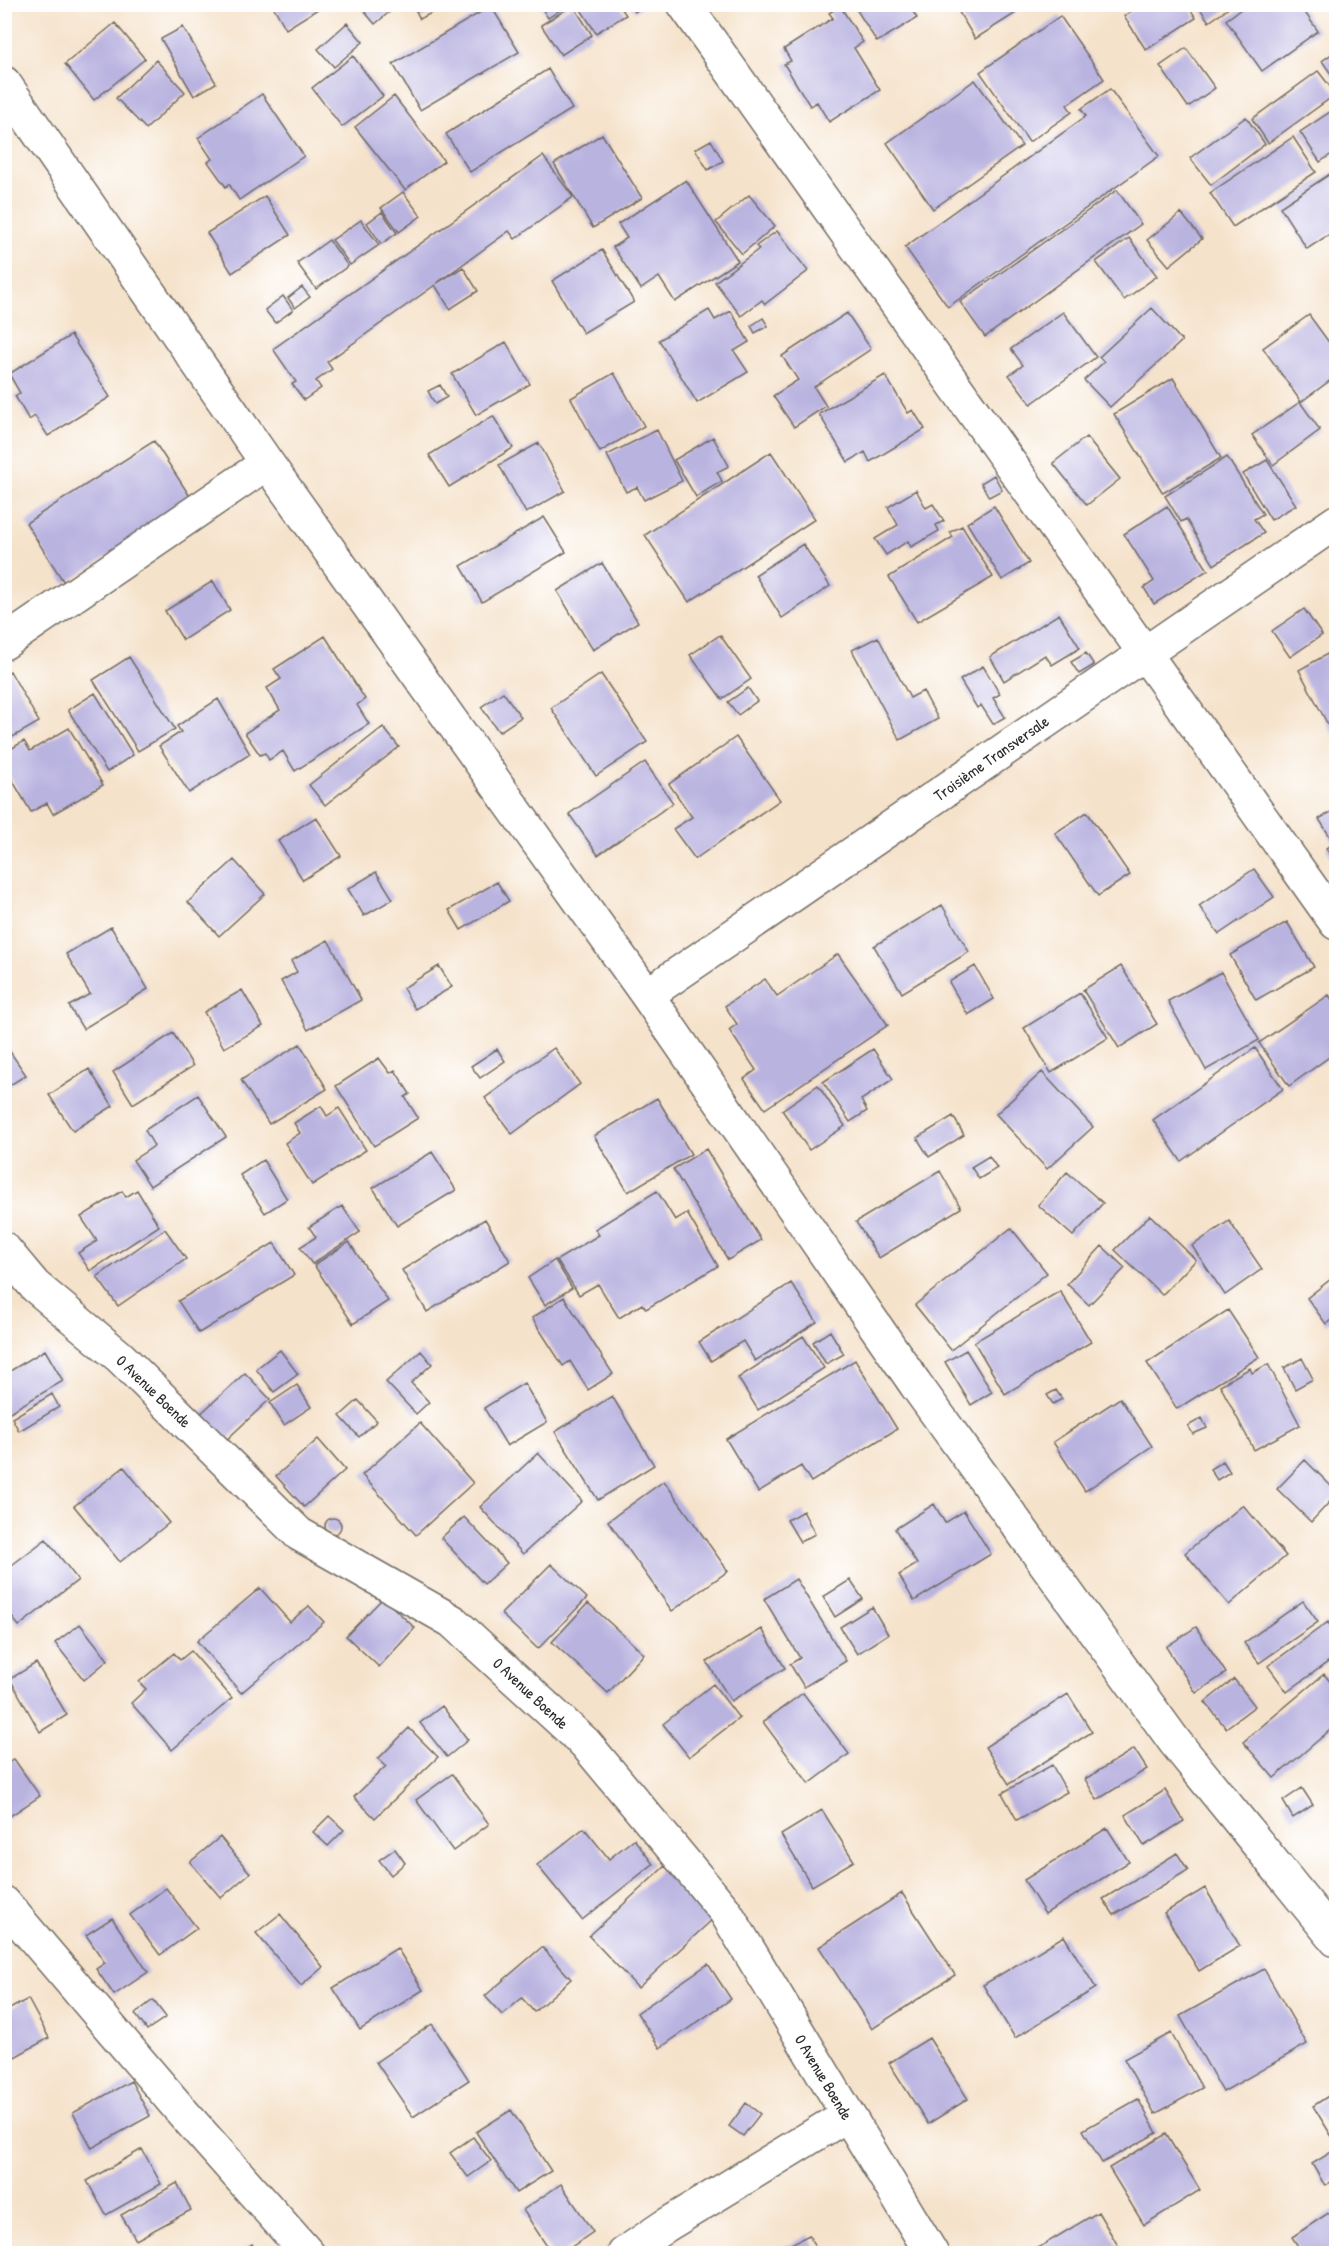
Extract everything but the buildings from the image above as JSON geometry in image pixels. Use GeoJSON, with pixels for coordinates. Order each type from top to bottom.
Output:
{"type":"FeatureCollection","features":[{"type":"Feature","properties":{"kind":"street"},"geometry":{"type":"LineString","coordinates":[[684,4],[1336,923]]}},
{"type":"Feature","properties":{"kind":"street"},"geometry":{"type":"LineString","coordinates":[[4,83],[267,463],[647,996],[916,1385],[1161,1723],[1336,1940]]}},
{"type":"Feature","properties":{"kind":"street"},"geometry":{"type":"LineString","coordinates":[[4,643],[267,463]]}},
{"type":"Feature","properties":{"kind":"street","name":"Troisième Transversale"},"geometry":{"type":"LineString","coordinates":[[647,996],[1336,522]]}},
{"type":"Feature","properties":{"kind":"street","name":"0 Avenue Boende"},"geometry":{"type":"LineString","coordinates":[[4,1250],[35,1286],[120,1357],[299,1534],[452,1621],[585,1743],[725,1911],[932,2253]]}},
{"type":"Feature","properties":{"kind":"street"},"geometry":{"type":"LineString","coordinates":[[4,1903],[183,2114],[308,2253]]}},
{"type":"Feature","properties":{"kind":"street"},"geometry":{"type":"LineString","coordinates":[[624,2253],[847,2115]]}}]}
